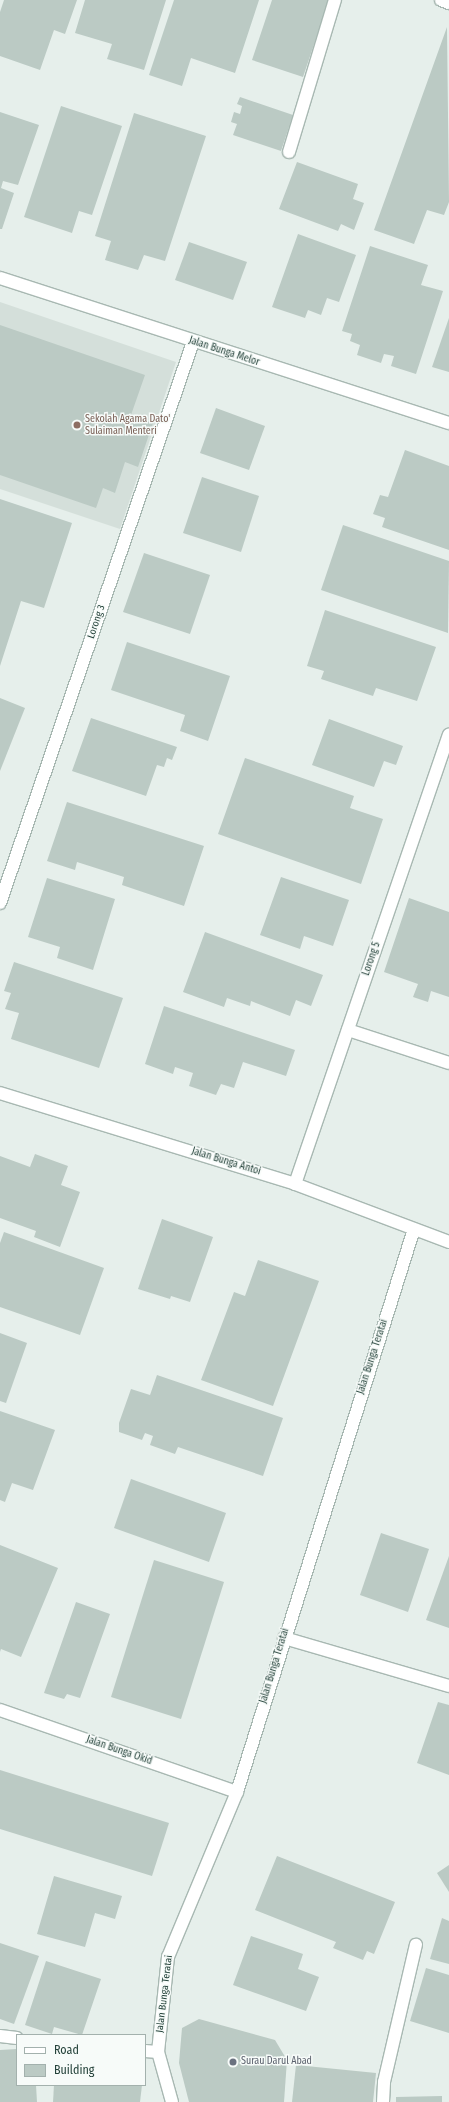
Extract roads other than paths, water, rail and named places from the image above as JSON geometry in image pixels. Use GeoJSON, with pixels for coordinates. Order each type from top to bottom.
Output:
{"type":"FeatureCollection","features":[{"type":"Feature","properties":{"kind":"street"},"geometry":{"type":"LineString","coordinates":[[288,152],[335,0]]}},
{"type":"Feature","properties":{"kind":"street"},"geometry":{"type":"LineString","coordinates":[[441,0],[449,2]]}},
{"type":"Feature","properties":{"kind":"street","name":"Jalan Bunga Melor"},"geometry":{"type":"LineString","coordinates":[[0,278],[449,424]]}},
{"type":"Feature","properties":{"kind":"street","name":"Lorong 3"},"geometry":{"type":"LineString","coordinates":[[0,903],[5,874],[193,342]]}},
{"type":"Feature","properties":{"kind":"street","name":"Lorong 5"},"geometry":{"type":"LineString","coordinates":[[296,1184],[449,735]]}},
{"type":"Feature","properties":{"kind":"street"},"geometry":{"type":"LineString","coordinates":[[348,1030],[449,1063]]}},
{"type":"Feature","properties":{"kind":"street","name":"Jalan Bunga Antoi"},"geometry":{"type":"LineString","coordinates":[[0,1093],[296,1184],[449,1242]]}},
{"type":"Feature","properties":{"kind":"street","name":"Jalan Bunga Teratai"},"geometry":{"type":"LineString","coordinates":[[172,2102],[158,2052],[168,1958],[237,1792],[284,1638],[414,1229]]}},
{"type":"Feature","properties":{"kind":"street"},"geometry":{"type":"LineString","coordinates":[[284,1638],[449,1686]]}},
{"type":"Feature","properties":{"kind":"street","name":"Jalan Bunga Okid"},"geometry":{"type":"LineString","coordinates":[[0,1710],[237,1792]]}},
{"type":"Feature","properties":{"kind":"street"},"geometry":{"type":"LineString","coordinates":[[383,2102],[384,2082],[416,1945]]}},
{"type":"Feature","properties":{"kind":"street"},"geometry":{"type":"LineString","coordinates":[[0,2036],[16,2038]]}},
{"type":"Feature","properties":{"kind":"street"},"geometry":{"type":"LineString","coordinates":[[146,2051],[158,2052]]}},
{"type":"Feature","properties":{"kind":"place","name":"Sekolah Agama Dato' Sulaiman Menteri"},"geometry":{"type":"Point","coordinates":[77,425]}},
{"type":"Feature","properties":{"kind":"place","name":"Surau Darul Abad"},"geometry":{"type":"Point","coordinates":[233,2062]}}]}
